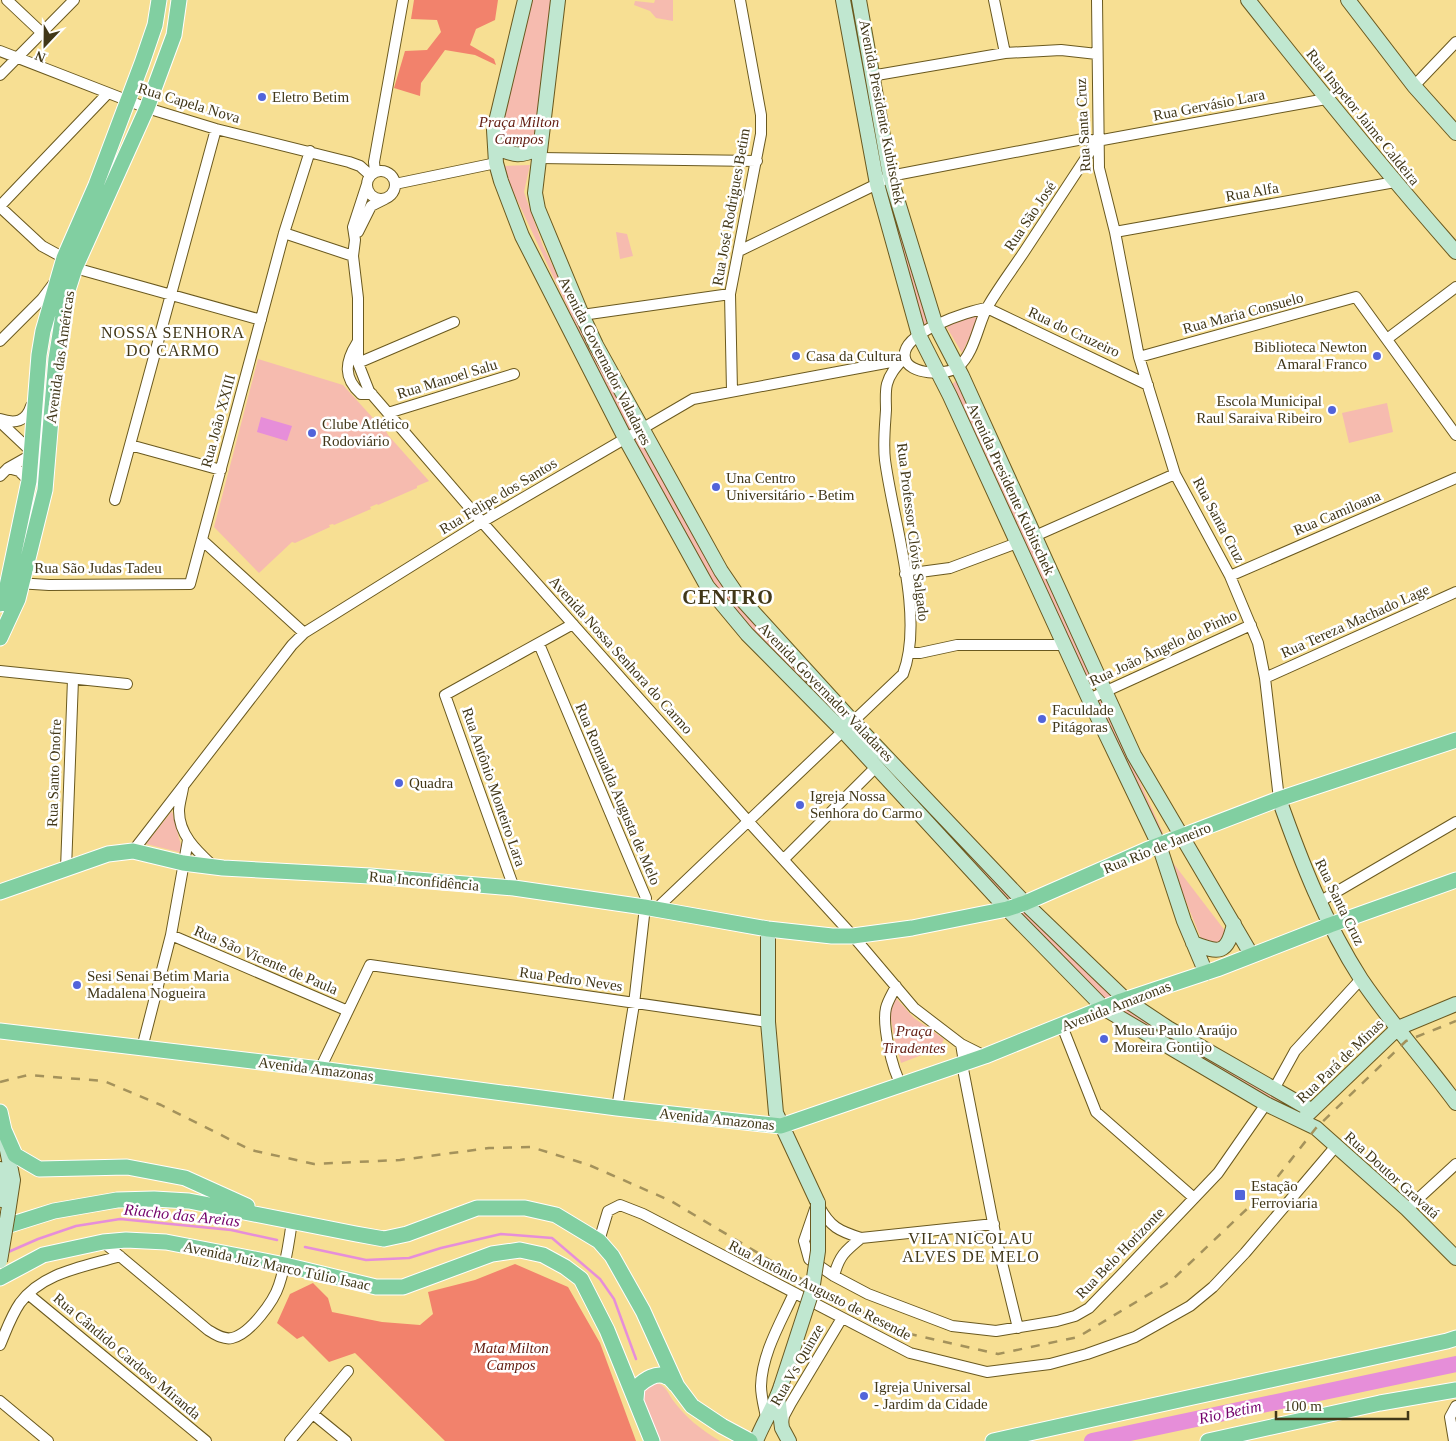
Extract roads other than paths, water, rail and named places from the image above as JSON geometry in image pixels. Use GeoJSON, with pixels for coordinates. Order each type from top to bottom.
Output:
{"type":"FeatureCollection","features":[{"type":"Feature","properties":{"kind":"main road","name":"Avenida das Américas"},"geometry":{"type":"LineString","coordinates":[[6,590],[41,508],[45,490],[56,359],[70,263],[96,185],[153,32],[159,0]]}},
{"type":"Feature","properties":{"kind":"main road","name":"Avenida das Américas"},"geometry":{"type":"LineString","coordinates":[[6,590],[29,481],[39,355],[43,331],[58,277],[70,263],[147,108],[174,35],[179,0]]}},
{"type":"Feature","properties":{"kind":"main road"},"geometry":{"type":"LineString","coordinates":[[39,355],[56,359]]}},
{"type":"Feature","properties":{"kind":"main road"},"geometry":{"type":"LineString","coordinates":[[24,505],[41,508]]}},
{"type":"Feature","properties":{"kind":"main road","name":"Avenida das Américas"},"geometry":{"type":"LineString","coordinates":[[0,638],[18,599],[6,590]]}},
{"type":"Feature","properties":{"kind":"main road"},"geometry":{"type":"LineString","coordinates":[[0,644],[7,624]]}},
{"type":"Feature","properties":{"kind":"main road","name":"Rua Rio de Janeiro"},"geometry":{"type":"LineString","coordinates":[[853,936],[912,928],[1007,909],[1158,845],[1279,799],[1456,740]]}},
{"type":"Feature","properties":{"kind":"main road","name":"Rua Inconfidência"},"geometry":{"type":"LineString","coordinates":[[2,890],[108,854],[133,851],[183,863],[214,867],[370,876],[514,888],[650,908],[768,929],[832,936],[853,936]]}},
{"type":"Feature","properties":{"kind":"main road","name":"Avenida Amazonas"},"geometry":{"type":"LineString","coordinates":[[0,1031],[320,1069],[617,1108],[781,1126],[984,1056],[1126,1000],[1206,973],[1251,954],[1456,880]]}},
{"type":"Feature","properties":{"kind":"main road"},"geometry":{"type":"LineString","coordinates":[[2,1122],[15,1155],[39,1168],[127,1167],[185,1178],[269,1216]]}},
{"type":"Feature","properties":{"kind":"main road"},"geometry":{"type":"LineString","coordinates":[[0,1228],[54,1211],[116,1200],[154,1199],[189,1201],[384,1238],[407,1234],[477,1208],[525,1208],[556,1215],[598,1241],[612,1256],[643,1311],[677,1386]]}},
{"type":"Feature","properties":{"kind":"main road","name":"Avenida Juiz Marco Túlio Isaac"},"geometry":{"type":"LineString","coordinates":[[0,1278],[43,1255],[104,1242],[126,1240],[166,1242],[285,1265],[376,1287],[403,1287],[492,1254],[520,1250],[543,1255],[565,1267],[581,1279],[607,1330],[652,1441]]}},
{"type":"Feature","properties":{"kind":"main road"},"geometry":{"type":"LineString","coordinates":[[992,1441],[1456,1338]]}},
{"type":"Feature","properties":{"kind":"main road"},"geometry":{"type":"LineString","coordinates":[[636,1399],[638,1387],[649,1377],[668,1377],[692,1406],[722,1426],[750,1441]]}},
{"type":"Feature","properties":{"kind":"main road"},"geometry":{"type":"LineString","coordinates":[[1208,1441],[1380,1403],[1456,1390]]}},
{"type":"Feature","properties":{"kind":"street"},"geometry":{"type":"LineString","coordinates":[[7,0],[42,33]]}},
{"type":"Feature","properties":{"kind":"street"},"geometry":{"type":"LineString","coordinates":[[0,75],[74,0]]}},
{"type":"Feature","properties":{"kind":"street","name":"Avenida Nossa Senhora do Carmo"},"geometry":{"type":"LineString","coordinates":[[355,240],[353,227],[371,177],[403,0]]}},
{"type":"Feature","properties":{"kind":"street","name":"Avenida Governador Valadares"},"geometry":{"type":"LineString","coordinates":[[525,0],[494,130],[496,163],[501,182],[522,236],[625,438],[707,586],[747,634],[848,727],[1025,903],[1126,1000],[1168,1028],[1274,1089],[1306,1115]]}},
{"type":"Feature","properties":{"kind":"street","name":"Avenida Governador Valadares"},"geometry":{"type":"LineString","coordinates":[[558,0],[535,193],[538,209],[596,345],[644,428],[721,571],[736,593],[848,727],[876,767],[1007,909],[1105,1008],[1266,1104],[1306,1115]]}},
{"type":"Feature","properties":{"kind":"street","name":"Rua José Rodrigues Betim"},"geometry":{"type":"LineString","coordinates":[[732,391],[730,294],[761,134],[761,115],[740,0]]}},
{"type":"Feature","properties":{"kind":"street","name":"Avenida Presidente Kubitschek"},"geometry":{"type":"LineString","coordinates":[[843,0],[877,184],[919,334],[940,374],[1088,699],[1158,845],[1184,921],[1206,973]]}},
{"type":"Feature","properties":{"kind":"street","name":"Avenida Presidente Kubitschek"},"geometry":{"type":"LineString","coordinates":[[859,0],[890,176],[936,326],[958,368],[1134,755],[1251,954]]}},
{"type":"Feature","properties":{"kind":"street"},"geometry":{"type":"LineString","coordinates":[[994,0],[1005,53]]}},
{"type":"Feature","properties":{"kind":"street","name":"Rua Santa Cruz"},"geometry":{"type":"LineString","coordinates":[[1097,0],[1099,168],[1115,232],[1139,357],[1175,474],[1230,576],[1258,643],[1265,678],[1279,799],[1297,852],[1319,902],[1361,979],[1406,1041],[1456,1102]]}},
{"type":"Feature","properties":{"kind":"street","name":"Rua Inspetor Jaime Caldeira"},"geometry":{"type":"LineString","coordinates":[[1248,0],[1326,99],[1456,252]]}},
{"type":"Feature","properties":{"kind":"street"},"geometry":{"type":"LineString","coordinates":[[1350,1],[1414,86],[1456,133]]}},
{"type":"Feature","properties":{"kind":"street"},"geometry":{"type":"LineString","coordinates":[[1414,86],[1456,42]]}},
{"type":"Feature","properties":{"kind":"street"},"geometry":{"type":"LineString","coordinates":[[871,76],[1005,53],[1061,50],[1097,54]]}},
{"type":"Feature","properties":{"kind":"street","name":"Rua Capela Nova"},"geometry":{"type":"LineString","coordinates":[[0,51],[147,108],[216,129],[310,151],[360,166],[371,177]]}},
{"type":"Feature","properties":{"kind":"street"},"geometry":{"type":"LineString","coordinates":[[108,93],[0,207],[42,246],[70,263],[261,320]]}},
{"type":"Feature","properties":{"kind":"street","name":"Rua Gervásio Lara"},"geometry":{"type":"LineString","coordinates":[[890,176],[1083,139],[1098,141],[1326,99]]}},
{"type":"Feature","properties":{"kind":"street"},"geometry":{"type":"LineString","coordinates":[[115,500],[216,129]]}},
{"type":"Feature","properties":{"kind":"street","name":"Rua São José"},"geometry":{"type":"LineString","coordinates":[[958,368],[972,348],[987,308],[1098,141]]}},
{"type":"Feature","properties":{"kind":"street"},"geometry":{"type":"LineString","coordinates":[[495,147],[514,156],[540,153],[757,161]]}},
{"type":"Feature","properties":{"kind":"street","name":"Rua João XXIII"},"geometry":{"type":"LineString","coordinates":[[190,584],[284,233],[310,151]]}},
{"type":"Feature","properties":{"kind":"street"},"geometry":{"type":"LineString","coordinates":[[395,184],[540,153]]}},
{"type":"Feature","properties":{"kind":"street"},"geometry":{"type":"LineString","coordinates":[[381,171],[388,173],[394,178],[395,184],[392,194],[385,199],[376,198],[369,193],[371,177],[381,171]]}},
{"type":"Feature","properties":{"kind":"street"},"geometry":{"type":"LineString","coordinates":[[739,251],[890,176]]}},
{"type":"Feature","properties":{"kind":"street","name":"Rua Alfa"},"geometry":{"type":"LineString","coordinates":[[1115,232],[1395,182]]}},
{"type":"Feature","properties":{"kind":"street","name":"Avenida Nossa Senhora do Carmo"},"geometry":{"type":"LineString","coordinates":[[385,199],[371,206],[362,220],[355,240],[353,256],[358,298],[358,362],[363,378],[372,394],[482,522],[853,936],[914,1008],[961,1044],[984,1056]]}},
{"type":"Feature","properties":{"kind":"street"},"geometry":{"type":"LineString","coordinates":[[284,233],[353,256]]}},
{"type":"Feature","properties":{"kind":"street"},"geometry":{"type":"LineString","coordinates":[[0,341],[42,299],[58,277]]}},
{"type":"Feature","properties":{"kind":"street"},"geometry":{"type":"LineString","coordinates":[[1456,287],[1387,339],[1456,435]]}},
{"type":"Feature","properties":{"kind":"street"},"geometry":{"type":"LineString","coordinates":[[582,315],[730,294]]}},
{"type":"Feature","properties":{"kind":"street","name":"Rua Maria Consuelo"},"geometry":{"type":"LineString","coordinates":[[1139,357],[1356,297],[1387,339]]}},
{"type":"Feature","properties":{"kind":"street"},"geometry":{"type":"LineString","coordinates":[[919,334],[968,312],[987,308]]}},
{"type":"Feature","properties":{"kind":"street","name":"Rua do Cruzeiro"},"geometry":{"type":"LineString","coordinates":[[987,308],[1148,385]]}},
{"type":"Feature","properties":{"kind":"street"},"geometry":{"type":"LineString","coordinates":[[29,312],[35,312],[41,317],[43,331]]}},
{"type":"Feature","properties":{"kind":"street"},"geometry":{"type":"LineString","coordinates":[[358,362],[454,322]]}},
{"type":"Feature","properties":{"kind":"street","name":"Rua Professor Clóvis Salgado"},"geometry":{"type":"LineString","coordinates":[[650,908],[748,821],[903,674],[908,663],[911,643],[910,617],[906,574],[885,458],[887,384],[894,369],[904,358],[908,345],[919,334]]}},
{"type":"Feature","properties":{"kind":"street"},"geometry":{"type":"LineString","coordinates":[[358,342],[350,354],[347,371],[352,386],[361,394],[372,394]]}},
{"type":"Feature","properties":{"kind":"street"},"geometry":{"type":"LineString","coordinates":[[904,358],[907,365],[915,370],[940,374],[958,368]]}},
{"type":"Feature","properties":{"kind":"street","name":"Rua Felipe dos Santos"},"geometry":{"type":"LineString","coordinates":[[133,851],[292,645],[304,633],[482,522],[693,398],[891,362],[904,358]]}},
{"type":"Feature","properties":{"kind":"street","name":"Rua Manoel Salu"},"geometry":{"type":"LineString","coordinates":[[388,413],[514,374]]}},
{"type":"Feature","properties":{"kind":"street"},"geometry":{"type":"LineString","coordinates":[[0,421],[10,423],[21,420],[28,415],[36,391]]}},
{"type":"Feature","properties":{"kind":"street"},"geometry":{"type":"LineString","coordinates":[[0,421],[31,453],[8,468],[0,476]]}},
{"type":"Feature","properties":{"kind":"street"},"geometry":{"type":"LineString","coordinates":[[130,445],[221,470]]}},
{"type":"Feature","properties":{"kind":"street"},"geometry":{"type":"LineString","coordinates":[[8,468],[18,471],[29,481]]}},
{"type":"Feature","properties":{"kind":"street"},"geometry":{"type":"LineString","coordinates":[[1035,536],[1175,474]]}},
{"type":"Feature","properties":{"kind":"street","name":"Rua Camiloana"},"geometry":{"type":"LineString","coordinates":[[1230,576],[1456,478]]}},
{"type":"Feature","properties":{"kind":"street"},"geometry":{"type":"LineString","coordinates":[[202,540],[304,633]]}},
{"type":"Feature","properties":{"kind":"street"},"geometry":{"type":"LineString","coordinates":[[906,574],[950,568],[1018,543]]}},
{"type":"Feature","properties":{"kind":"street","name":"Rua São Judas Tadeu"},"geometry":{"type":"LineString","coordinates":[[6,590],[49,585],[190,584]]}},
{"type":"Feature","properties":{"kind":"street","name":"Rua Tereza Machado Lage"},"geometry":{"type":"LineString","coordinates":[[1265,678],[1456,592]]}},
{"type":"Feature","properties":{"kind":"street"},"geometry":{"type":"LineString","coordinates":[[539,644],[573,624]]}},
{"type":"Feature","properties":{"kind":"street","name":"Rua João Ângelo do Pinho"},"geometry":{"type":"LineString","coordinates":[[1088,699],[1250,625]]}},
{"type":"Feature","properties":{"kind":"street","name":"Rua Antônio Monteiro Lara"},"geometry":{"type":"LineString","coordinates":[[514,888],[446,695],[539,644]]}},
{"type":"Feature","properties":{"kind":"street","name":"Rua Romualda Augusta de Melo"},"geometry":{"type":"LineString","coordinates":[[539,644],[650,908],[617,1108]]}},
{"type":"Feature","properties":{"kind":"street"},"geometry":{"type":"LineString","coordinates":[[909,653],[920,653],[957,645],[1064,645]]}},
{"type":"Feature","properties":{"kind":"street"},"geometry":{"type":"LineString","coordinates":[[0,671],[128,684]]}},
{"type":"Feature","properties":{"kind":"street","name":"Rua Santo Onofre"},"geometry":{"type":"LineString","coordinates":[[66,869],[72,679]]}},
{"type":"Feature","properties":{"kind":"street"},"geometry":{"type":"LineString","coordinates":[[784,859],[876,767]]}},
{"type":"Feature","properties":{"kind":"street","name":"Rua Felipe dos Santos"},"geometry":{"type":"LineString","coordinates":[[183,787],[179,811],[182,827],[188,840],[214,867]]}},
{"type":"Feature","properties":{"kind":"street"},"geometry":{"type":"LineString","coordinates":[[1319,902],[1456,822]]}},
{"type":"Feature","properties":{"kind":"street"},"geometry":{"type":"LineString","coordinates":[[142,1048],[171,935],[188,840]]}},
{"type":"Feature","properties":{"kind":"street"},"geometry":{"type":"LineString","coordinates":[[1193,942],[1210,950],[1224,948],[1229,943],[1234,924]]}},
{"type":"Feature","properties":{"kind":"street"},"geometry":{"type":"LineString","coordinates":[[768,929],[768,1022],[776,1113],[826,1218],[841,1232],[861,1238],[994,1224]]}},
{"type":"Feature","properties":{"kind":"street","name":"Rua São Vicente de Paula"},"geometry":{"type":"LineString","coordinates":[[171,935],[348,1012]]}},
{"type":"Feature","properties":{"kind":"street","name":"Rua Pedro Neves"},"geometry":{"type":"LineString","coordinates":[[348,1012],[370,965],[768,1022]]}},
{"type":"Feature","properties":{"kind":"street"},"geometry":{"type":"LineString","coordinates":[[1274,1089],[1295,1051],[1361,979]]}},
{"type":"Feature","properties":{"kind":"street"},"geometry":{"type":"LineString","coordinates":[[896,986],[886,1006],[885,1014],[890,1056],[901,1084]]}},
{"type":"Feature","properties":{"kind":"street","name":"Rua Pará de Minas"},"geometry":{"type":"LineString","coordinates":[[1306,1115],[1398,1028],[1456,1004]]}},
{"type":"Feature","properties":{"kind":"street"},"geometry":{"type":"LineString","coordinates":[[320,1069],[348,1012]]}},
{"type":"Feature","properties":{"kind":"street"},"geometry":{"type":"LineString","coordinates":[[1062,1026],[1096,1112],[1194,1198]]}},
{"type":"Feature","properties":{"kind":"street"},"geometry":{"type":"LineString","coordinates":[[961,1044],[962,1064],[994,1224],[1018,1328]]}},
{"type":"Feature","properties":{"kind":"street","name":"Rua Belo Horizonte"},"geometry":{"type":"LineString","coordinates":[[818,1204],[805,1234],[804,1241],[809,1259],[834,1276],[868,1294],[952,1326],[996,1331],[1057,1321],[1075,1316],[1089,1308],[1218,1173],[1266,1104]]}},
{"type":"Feature","properties":{"kind":"street","name":"Rua Doutor Gravatá"},"geometry":{"type":"LineString","coordinates":[[1306,1115],[1316,1128],[1407,1209],[1456,1258]]}},
{"type":"Feature","properties":{"kind":"street"},"geometry":{"type":"LineString","coordinates":[[2,1122],[13,1180],[4,1212]]}},
{"type":"Feature","properties":{"kind":"street","name":"Rua Antônio Augusto de Resende"},"geometry":{"type":"LineString","coordinates":[[598,1241],[608,1212],[620,1205],[643,1214],[910,1353],[987,1372],[1050,1364],[1135,1337],[1190,1306],[1213,1287],[1245,1253],[1336,1146]]}},
{"type":"Feature","properties":{"kind":"street"},"geometry":{"type":"LineString","coordinates":[[1407,1209],[1456,1164]]}},
{"type":"Feature","properties":{"kind":"street"},"geometry":{"type":"LineString","coordinates":[[0,1169],[3,1180],[4,1212],[0,1261]]}},
{"type":"Feature","properties":{"kind":"street"},"geometry":{"type":"LineString","coordinates":[[756,1441],[779,1392],[812,1292],[818,1251],[818,1204]]}},
{"type":"Feature","properties":{"kind":"street"},"geometry":{"type":"LineString","coordinates":[[104,1242],[208,1330],[221,1337],[231,1339],[245,1332],[262,1313],[278,1288],[285,1265],[292,1221]]}},
{"type":"Feature","properties":{"kind":"street"},"geometry":{"type":"LineString","coordinates":[[834,1276],[838,1261],[846,1250],[861,1238]]}},
{"type":"Feature","properties":{"kind":"street"},"geometry":{"type":"LineString","coordinates":[[0,1345],[19,1304],[34,1288],[52,1276],[120,1256]]}},
{"type":"Feature","properties":{"kind":"street"},"geometry":{"type":"LineString","coordinates":[[766,1417],[761,1387],[763,1370],[769,1349],[794,1293]]}},
{"type":"Feature","properties":{"kind":"street","name":"Rua Cândido Cardoso Miranda"},"geometry":{"type":"LineString","coordinates":[[28,1294],[206,1441]]}},
{"type":"Feature","properties":{"kind":"street","name":"Rua Vs Quinze"},"geometry":{"type":"LineString","coordinates":[[782,1428],[787,1410],[842,1318]]}},
{"type":"Feature","properties":{"kind":"street"},"geometry":{"type":"LineString","coordinates":[[290,1441],[348,1371]]}},
{"type":"Feature","properties":{"kind":"street"},"geometry":{"type":"LineString","coordinates":[[779,1392],[782,1428],[789,1441]]}},
{"type":"Feature","properties":{"kind":"street"},"geometry":{"type":"LineString","coordinates":[[0,1402],[48,1441]]}},
{"type":"Feature","properties":{"kind":"street"},"geometry":{"type":"LineString","coordinates":[[1454,1441],[1450,1417],[1456,1406]]}},
{"type":"Feature","properties":{"kind":"street"},"geometry":{"type":"LineString","coordinates":[[313,1414],[346,1441]]}},
{"type":"Feature","properties":{"kind":"waterway","name":"Riacho das Areias"},"geometry":{"type":"LineString","coordinates":[[6,1253],[38,1239],[76,1226],[120,1219],[231,1230],[277,1240]]}},
{"type":"Feature","properties":{"kind":"waterway","name":"Riacho das Areias"},"geometry":{"type":"LineString","coordinates":[[305,1247],[366,1260],[409,1258],[441,1248],[501,1234],[552,1238],[600,1279],[614,1299],[636,1359]]}},
{"type":"Feature","properties":{"kind":"waterway","name":"Rio Betim"},"geometry":{"type":"LineString","coordinates":[[1092,1441],[1456,1364]]}},
{"type":"Feature","properties":{"kind":"railway"},"geometry":{"type":"LineString","coordinates":[[0,1082],[28,1075],[104,1081],[161,1105],[251,1150],[314,1164],[400,1160],[489,1148],[531,1147],[589,1165],[671,1201],[840,1302],[910,1334],[998,1354],[1078,1337],[1171,1281],[1268,1189],[1316,1128],[1406,1041],[1456,1021]]}},
{"type":"Feature","properties":{"kind":"place","name":"Eletro Betim"},"geometry":{"type":"Point","coordinates":[262,97]}},
{"type":"Feature","properties":{"kind":"place","name":"Casa da Cultura"},"geometry":{"type":"Point","coordinates":[796,356]}},
{"type":"Feature","properties":{"kind":"place","name":"Biblioteca Newton Amaral Franco"},"geometry":{"type":"Point","coordinates":[1377,356]}},
{"type":"Feature","properties":{"kind":"place","name":"Escola Municipal Raul Saraiva Ribeiro"},"geometry":{"type":"Point","coordinates":[1332,410]}},
{"type":"Feature","properties":{"kind":"place","name":"Clube Atlético Rodoviário"},"geometry":{"type":"Point","coordinates":[312,433]}},
{"type":"Feature","properties":{"kind":"place","name":"Una Centro Universitário - Betim"},"geometry":{"type":"Point","coordinates":[716,487]}},
{"type":"Feature","properties":{"kind":"place","name":"Faculdade Pitágoras"},"geometry":{"type":"Point","coordinates":[1042,719]}},
{"type":"Feature","properties":{"kind":"place","name":"Quadra"},"geometry":{"type":"Point","coordinates":[399,783]}},
{"type":"Feature","properties":{"kind":"place","name":"Igreja Nossa Senhora do Carmo"},"geometry":{"type":"Point","coordinates":[800,805]}},
{"type":"Feature","properties":{"kind":"place","name":"Sesi Senai Betim Maria Madalena Nogueira"},"geometry":{"type":"Point","coordinates":[77,985]}},
{"type":"Feature","properties":{"kind":"place","name":"Museu Paulo Araújo Moreira Gontijo"},"geometry":{"type":"Point","coordinates":[1104,1039]}},
{"type":"Feature","properties":{"kind":"place","name":"Estação Ferroviaria"},"geometry":{"type":"Point","coordinates":[1240,1195]}},
{"type":"Feature","properties":{"kind":"place","name":"Igreja Universal - Jardim da Cidade"},"geometry":{"type":"Point","coordinates":[864,1396]}},
{"type":"Feature","properties":{"kind":"district","name":"NOSSA SENHORA DO CARMO"},"geometry":{"type":"Point","coordinates":[173,341]}},
{"type":"Feature","properties":{"kind":"district","name":"CENTRO"},"geometry":{"type":"Point","coordinates":[728,597]}},
{"type":"Feature","properties":{"kind":"district","name":"VILA NICOLAU ALVES DE MELO"},"geometry":{"type":"Point","coordinates":[971,1247]}},
{"type":"Feature","properties":{"kind":"park label","name":"Praça Milton Campos"},"geometry":{"type":"Point","coordinates":[519,130]}},
{"type":"Feature","properties":{"kind":"park label","name":"Praça Tiradentes"},"geometry":{"type":"Point","coordinates":[914,1040]}},
{"type":"Feature","properties":{"kind":"park label","name":"Mata Milton Campos"},"geometry":{"type":"Point","coordinates":[511,1356]}}]}
